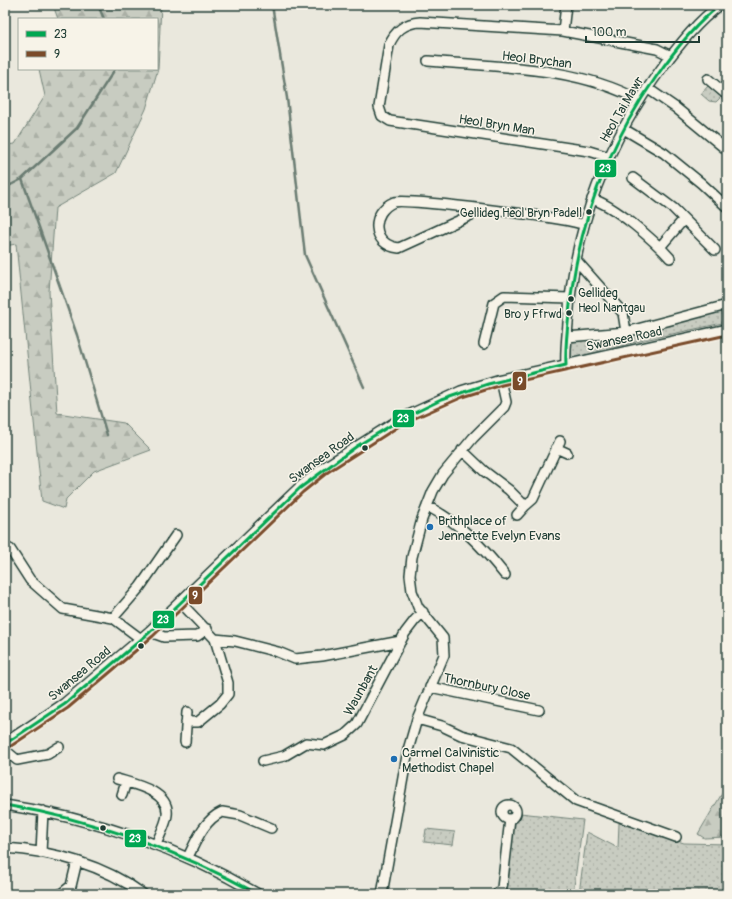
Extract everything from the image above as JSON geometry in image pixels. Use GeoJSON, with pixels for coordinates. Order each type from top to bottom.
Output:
{"type":"FeatureCollection","features":[{"type":"Feature","properties":{"kind":"street"},"geometry":{"type":"LineString","coordinates":[[566,5],[563,31],[657,49],[671,56]]}},
{"type":"Feature","properties":{"kind":"street","name":"Heol Tai Mawr"},"geometry":{"type":"LineString","coordinates":[[566,365],[570,298],[576,260],[592,199],[608,157],[622,128],[647,88],[671,56],[694,30],[720,5]]}},
{"type":"Feature","properties":{"kind":"street","name":"Heol Bryn Man"},"geometry":{"type":"LineString","coordinates":[[563,31],[410,23],[401,27],[393,36],[389,45],[379,107],[382,116],[390,121],[589,151],[608,157]]}},
{"type":"Feature","properties":{"kind":"street","name":"Heol Brychan"},"geometry":{"type":"LineString","coordinates":[[428,61],[551,72],[588,81],[625,93],[639,100]]}},
{"type":"Feature","properties":{"kind":"street"},"geometry":{"type":"LineString","coordinates":[[708,80],[727,95]]}},
{"type":"Feature","properties":{"kind":"street"},"geometry":{"type":"LineString","coordinates":[[647,88],[676,108],[727,150]]}},
{"type":"Feature","properties":{"kind":"street"},"geometry":{"type":"LineString","coordinates":[[622,128],[664,153],[701,183],[727,207]]}},
{"type":"Feature","properties":{"kind":"street"},"geometry":{"type":"LineString","coordinates":[[633,178],[673,208],[715,250]]}},
{"type":"Feature","properties":{"kind":"street"},"geometry":{"type":"LineString","coordinates":[[592,199],[601,202],[660,247],[670,258]]}},
{"type":"Feature","properties":{"kind":"street"},"geometry":{"type":"LineString","coordinates":[[482,210],[399,248],[385,245],[378,237],[377,223],[380,215],[394,202],[402,200],[566,220],[584,225]]}},
{"type":"Feature","properties":{"kind":"street"},"geometry":{"type":"LineString","coordinates":[[660,247],[684,219]]}},
{"type":"Feature","properties":{"kind":"street"},"geometry":{"type":"LineString","coordinates":[[576,260],[624,313],[626,332]]}},
{"type":"Feature","properties":{"kind":"street"},"geometry":{"type":"LineString","coordinates":[[484,344],[494,303],[504,296],[570,298]]}},
{"type":"Feature","properties":{"kind":"street"},"geometry":{"type":"LineString","coordinates":[[568,337],[626,332],[727,305]]}},
{"type":"Feature","properties":{"kind":"street","name":"Swansea Road"},"geometry":{"type":"LineString","coordinates":[[5,744],[65,704],[150,632],[300,488],[325,468],[362,444],[420,411],[461,392],[501,380],[727,330]]}},
{"type":"Feature","properties":{"kind":"street"},"geometry":{"type":"LineString","coordinates":[[382,894],[408,750],[417,719],[444,655],[445,644],[443,638],[416,602],[410,575],[418,534],[427,506],[444,474],[462,450],[504,407],[506,402],[501,380]]}},
{"type":"Feature","properties":{"kind":"street"},"geometry":{"type":"LineString","coordinates":[[517,515],[533,499],[558,445],[567,453]]}},
{"type":"Feature","properties":{"kind":"street"},"geometry":{"type":"LineString","coordinates":[[462,450],[484,471],[509,490],[525,506]]}},
{"type":"Feature","properties":{"kind":"street"},"geometry":{"type":"LineString","coordinates":[[427,506],[452,519],[464,529],[505,575]]}},
{"type":"Feature","properties":{"kind":"street"},"geometry":{"type":"LineString","coordinates":[[112,618],[140,587],[176,536]]}},
{"type":"Feature","properties":{"kind":"street"},"geometry":{"type":"LineString","coordinates":[[10,549],[30,580],[63,609],[112,618],[141,639]]}},
{"type":"Feature","properties":{"kind":"street"},"geometry":{"type":"LineString","coordinates":[[181,603],[215,639],[228,683],[228,694],[220,704],[198,722],[186,722]]}},
{"type":"Feature","properties":{"kind":"street","name":"Waunbant"},"geometry":{"type":"LineString","coordinates":[[263,761],[284,756],[306,743],[324,744],[345,735],[357,724],[401,641],[415,620],[423,612]]}},
{"type":"Feature","properties":{"kind":"street"},"geometry":{"type":"LineString","coordinates":[[150,632],[164,637],[197,636],[207,629]]}},
{"type":"Feature","properties":{"kind":"street","name":"Waunbant"},"geometry":{"type":"LineString","coordinates":[[215,639],[235,641],[278,652],[294,659],[317,657],[401,641]]}},
{"type":"Feature","properties":{"kind":"street","name":"Thornbury Close"},"geometry":{"type":"LineString","coordinates":[[430,687],[539,710]]}},
{"type":"Feature","properties":{"kind":"street"},"geometry":{"type":"LineString","coordinates":[[185,742],[187,712]]}},
{"type":"Feature","properties":{"kind":"street"},"geometry":{"type":"LineString","coordinates":[[417,719],[442,726],[462,735],[511,748],[576,801],[676,837]]}},
{"type":"Feature","properties":{"kind":"street"},"geometry":{"type":"LineString","coordinates":[[5,750],[17,760],[48,754],[59,747]]}},
{"type":"Feature","properties":{"kind":"street"},"geometry":{"type":"LineString","coordinates":[[122,795],[121,780],[156,794],[163,800],[167,815],[156,845]]}},
{"type":"Feature","properties":{"kind":"street"},"geometry":{"type":"LineString","coordinates":[[5,805],[43,811],[156,845],[188,857],[258,894]]}},
{"type":"Feature","properties":{"kind":"street"},"geometry":{"type":"LineString","coordinates":[[41,853],[43,811]]}},
{"type":"Feature","properties":{"kind":"street"},"geometry":{"type":"LineString","coordinates":[[188,857],[200,834],[209,821],[222,812],[240,815],[271,828]]}},
{"type":"Feature","properties":{"kind":"street"},"geometry":{"type":"LineString","coordinates":[[497,894],[502,888],[510,819]]}},
{"type":"Feature","properties":{"kind":"street"},"geometry":{"type":"LineString","coordinates":[[5,848],[41,853],[77,861],[124,880],[143,894]]}},
{"type":"Feature","properties":{"kind":"street"},"geometry":{"type":"LineString","coordinates":[[61,894],[71,886],[77,861]]}},
{"type":"Feature","properties":{"kind":"green space"},"geometry":{"type":"Polygon","coordinates":[[[53,5],[161,5],[158,69],[158,18],[58,18],[53,5]]]}},
{"type":"Feature","properties":{"kind":"green space"},"geometry":{"type":"Polygon","coordinates":[[[39,70],[158,70],[146,109],[116,173],[55,208],[49,292],[57,413],[124,423],[151,450],[94,471],[66,499],[64,509],[42,501],[16,244],[5,246],[5,145],[15,144],[45,96],[39,70]]]}},
{"type":"Feature","properties":{"kind":"green space"},"geometry":{"type":"Polygon","coordinates":[[[708,86],[721,97],[716,102],[709,101],[701,94],[708,86]]]}},
{"type":"Feature","properties":{"kind":"green space"},"geometry":{"type":"Polygon","coordinates":[[[727,310],[727,322],[640,341],[571,359],[572,340],[632,333],[727,310]]]}},
{"type":"Feature","properties":{"kind":"green space"},"geometry":{"type":"Polygon","coordinates":[[[727,772],[727,785],[723,777],[727,772]]]}},
{"type":"Feature","properties":{"kind":"green space"},"geometry":{"type":"Polygon","coordinates":[[[727,785],[727,837],[704,838],[698,834],[727,785]]]}},
{"type":"Feature","properties":{"kind":"green space"},"geometry":{"type":"Polygon","coordinates":[[[520,813],[583,820],[573,894],[503,894],[508,885],[513,823],[519,819],[520,813]]]}},
{"type":"Feature","properties":{"kind":"green space"},"geometry":{"type":"Polygon","coordinates":[[[619,823],[684,843],[727,844],[727,894],[579,894],[587,832],[618,848],[619,823]]]}},
{"type":"Feature","properties":{"kind":"green space"},"geometry":{"type":"Polygon","coordinates":[[[426,829],[455,832],[453,845],[424,842],[426,829]]]}},
{"type":"Feature","properties":{"kind":"waterway"},"geometry":{"type":"LineString","coordinates":[[98,5],[104,18]]}},
{"type":"Feature","properties":{"kind":"waterway"},"geometry":{"type":"LineString","coordinates":[[272,5],[287,98],[305,255],[364,387]]}},
{"type":"Feature","properties":{"kind":"waterway"},"geometry":{"type":"LineString","coordinates":[[5,188],[22,179],[77,128],[114,70]]}},
{"type":"Feature","properties":{"kind":"waterway"},"geometry":{"type":"LineString","coordinates":[[22,179],[77,335],[107,435]]}},
{"type":"Feature","properties":{"kind":"transit line","name":"23"},"geometry":{"type":"LineString","coordinates":[[566,365],[568,320],[579,250],[587,220],[609,160],[622,132],[638,104],[663,67],[693,30],[720,5]]}},
{"type":"Feature","properties":{"kind":"transit line","name":"9"},"geometry":{"type":"LineString","coordinates":[[8,748],[68,708],[153,636],[303,492],[328,472],[404,423],[463,397],[502,385],[727,335]]}},
{"type":"Feature","properties":{"kind":"transit line","name":"23"},"geometry":{"type":"LineString","coordinates":[[5,744],[65,704],[150,632],[300,488],[357,446],[398,421],[441,400],[488,384],[566,365]]}},
{"type":"Feature","properties":{"kind":"transit line","name":"23"},"geometry":{"type":"LineString","coordinates":[[5,805],[38,811],[104,828],[167,850],[228,878],[258,894]]}},
{"type":"Feature","properties":{"kind":"place","name":"Gellideg Heol Bryn Padell"},"geometry":{"type":"Point","coordinates":[589,212]}},
{"type":"Feature","properties":{"kind":"place","name":"Gellideg Heol Nantgau"},"geometry":{"type":"Point","coordinates":[571,299]}},
{"type":"Feature","properties":{"kind":"place","name":"Bro y Ffrwd"},"geometry":{"type":"Point","coordinates":[569,313]}},
{"type":"Feature","properties":{"kind":"place","name":"Brithplace of Jennette Evelyn Evans"},"geometry":{"type":"Point","coordinates":[430,527]}},
{"type":"Feature","properties":{"kind":"place","name":"Carmel Calvinistic Methodist Chapel"},"geometry":{"type":"Point","coordinates":[394,759]}}]}
